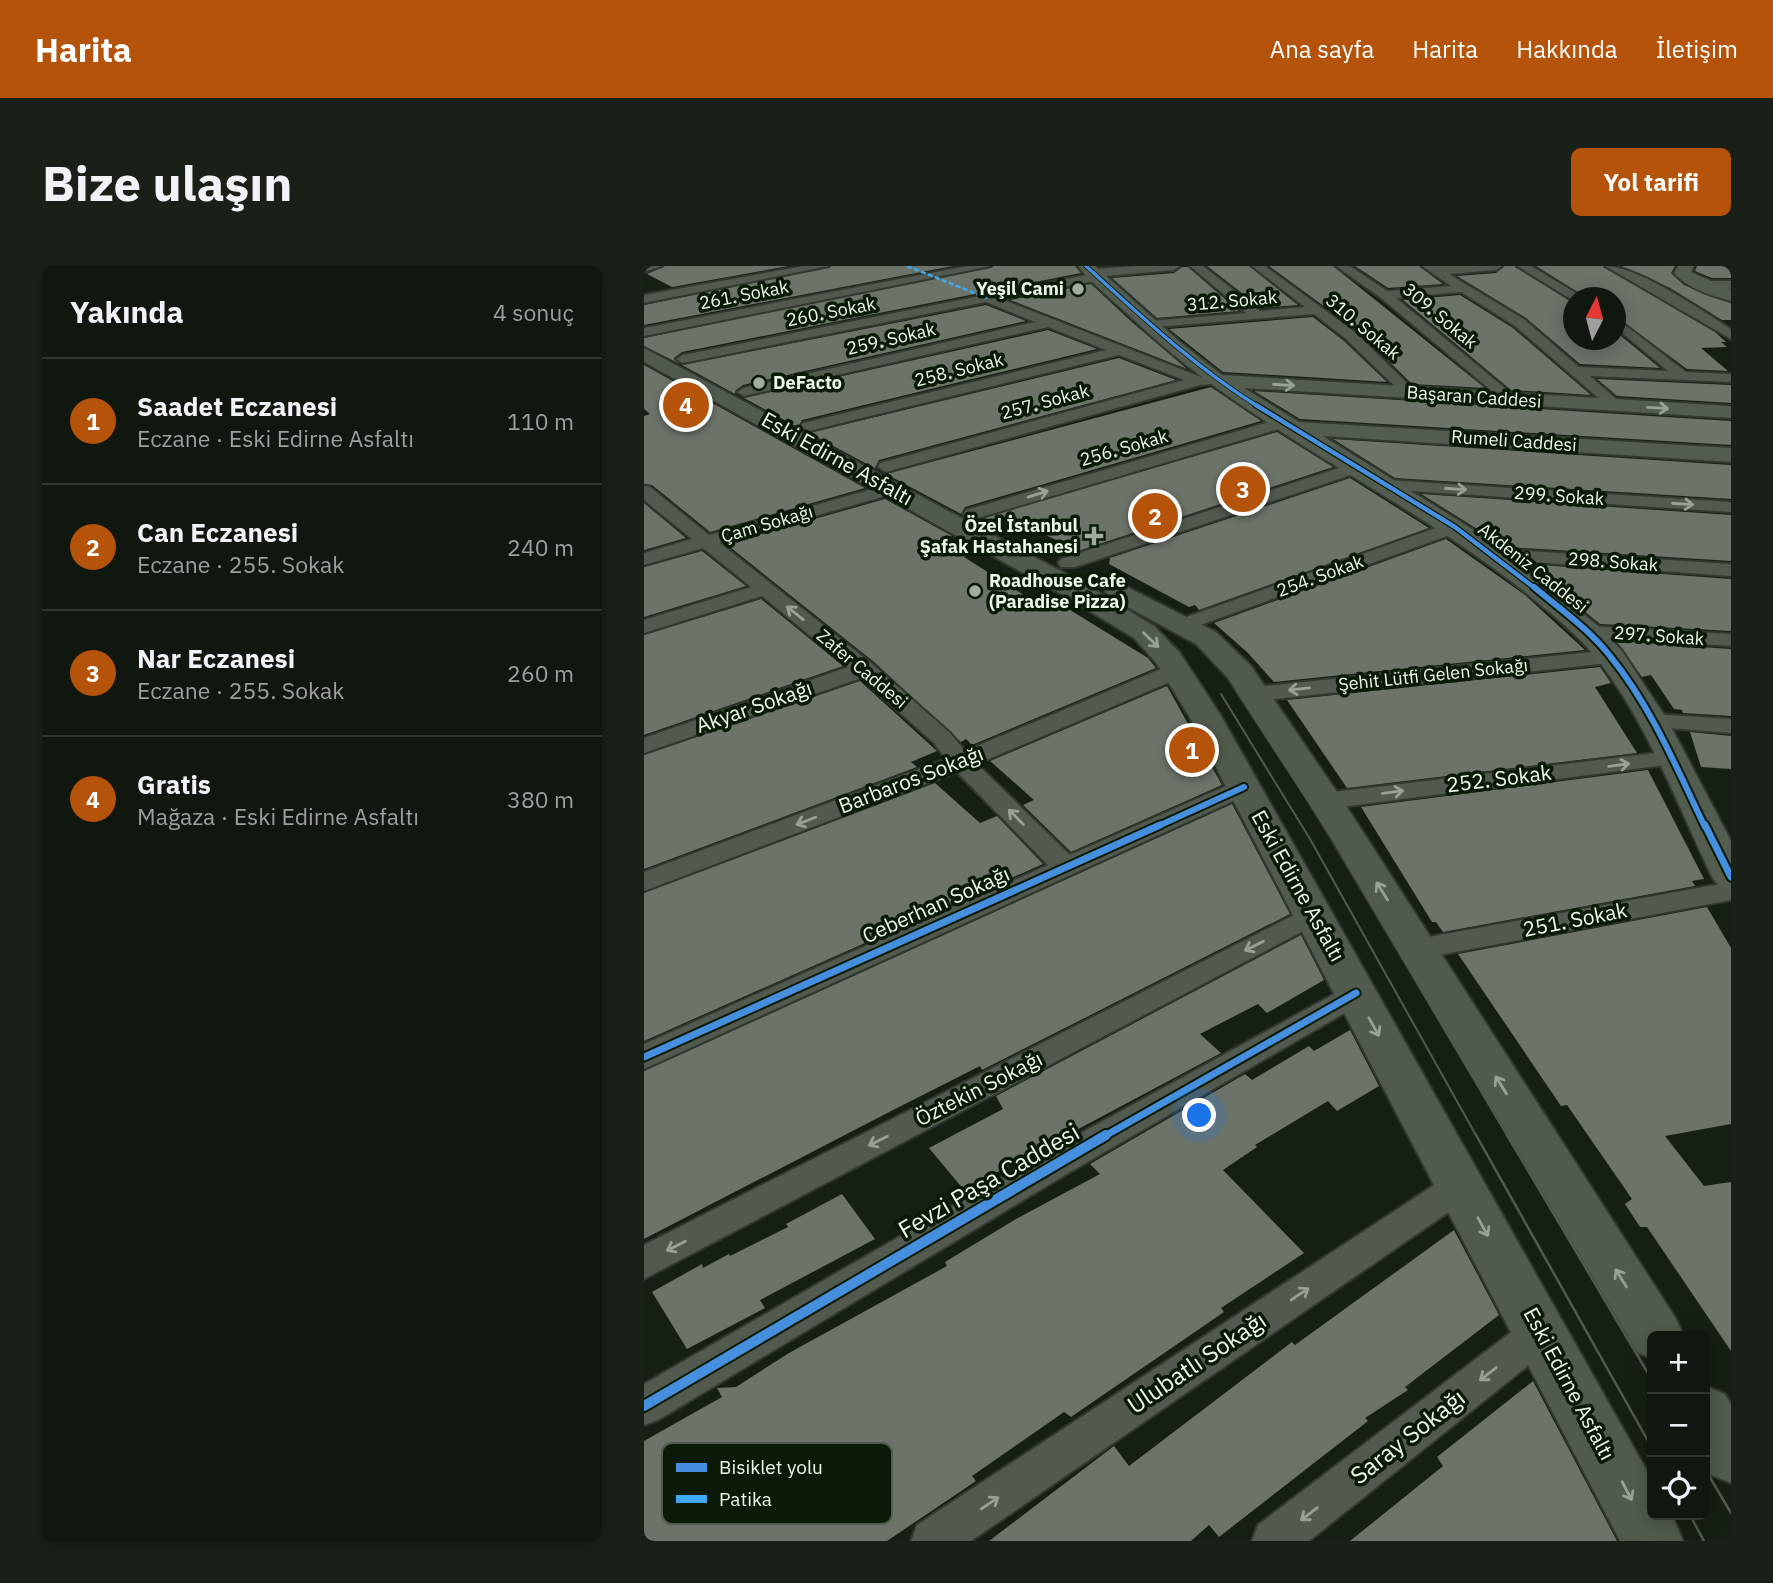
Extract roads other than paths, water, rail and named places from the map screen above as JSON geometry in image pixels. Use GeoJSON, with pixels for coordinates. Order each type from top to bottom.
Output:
{"type":"FeatureCollection","features":[{"type":"Feature","properties":{"kind":"main road","name":"Eski Edirne Asfaltı"},"geometry":{"type":"LineString","coordinates":[[644,334],[682,359],[809,426],[883,478],[972,514],[1185,624],[1216,645],[1234,664],[1326,801],[1654,1331]]}},
{"type":"Feature","properties":{"kind":"main road","name":"Eski Edirne Asfaltı"},"geometry":{"type":"LineString","coordinates":[[644,354],[883,478],[1128,621],[1158,646],[1205,716],[1653,1541]]}},
{"type":"Feature","properties":{"kind":"main road"},"geometry":{"type":"LineString","coordinates":[[1176,671],[1218,671],[1234,664]]}},
{"type":"Feature","properties":{"kind":"main road"},"geometry":{"type":"LineString","coordinates":[[1710,1421],[1731,1455]]}},
{"type":"Feature","properties":{"kind":"street"},"geometry":{"type":"LineString","coordinates":[[644,268],[656,266]]}},
{"type":"Feature","properties":{"kind":"street"},"geometry":{"type":"LineString","coordinates":[[644,299],[823,266]]}},
{"type":"Feature","properties":{"kind":"street"},"geometry":{"type":"LineString","coordinates":[[907,266],[1118,351],[1208,380]]}},
{"type":"Feature","properties":{"kind":"street","name":"261. Sokak"},"geometry":{"type":"LineString","coordinates":[[644,334],[985,266]]}},
{"type":"Feature","properties":{"kind":"street","name":"260. Sokak"},"geometry":{"type":"LineString","coordinates":[[682,359],[987,298],[1094,272],[1174,266]]}},
{"type":"Feature","properties":{"kind":"street"},"geometry":{"type":"LineString","coordinates":[[1196,266],[1258,316]]}},
{"type":"Feature","properties":{"kind":"street","name":"310. Sokak"},"geometry":{"type":"LineString","coordinates":[[1258,266],[1318,310],[1384,365],[1409,392]]}},
{"type":"Feature","properties":{"kind":"street","name":"309. Sokak"},"geometry":{"type":"LineString","coordinates":[[1342,266],[1385,295],[1510,399]]}},
{"type":"Feature","properties":{"kind":"street"},"geometry":{"type":"LineString","coordinates":[[1433,269],[1496,266]]}},
{"type":"Feature","properties":{"kind":"street"},"geometry":{"type":"LineString","coordinates":[[1522,266],[1563,289]]}},
{"type":"Feature","properties":{"kind":"street"},"geometry":{"type":"LineString","coordinates":[[1611,266],[1731,335]]}},
{"type":"Feature","properties":{"kind":"street"},"geometry":{"type":"LineString","coordinates":[[1433,269],[1521,323],[1615,405]]}},
{"type":"Feature","properties":{"kind":"street"},"geometry":{"type":"LineString","coordinates":[[1646,285],[1685,271],[1701,285],[1731,296]]}},
{"type":"Feature","properties":{"kind":"street","name":"Akdeniz Caddesi"},"geometry":{"type":"LineString","coordinates":[[1094,272],[1208,380],[1291,425],[1455,527],[1495,555],[1588,632],[1611,657],[1721,835],[1731,877]]}},
{"type":"Feature","properties":{"kind":"street"},"geometry":{"type":"LineString","coordinates":[[1701,285],[1731,285]]}},
{"type":"Feature","properties":{"kind":"street"},"geometry":{"type":"LineString","coordinates":[[1385,295],[1465,288]]}},
{"type":"Feature","properties":{"kind":"street","name":"312. Sokak"},"geometry":{"type":"LineString","coordinates":[[1149,325],[1318,310]]}},
{"type":"Feature","properties":{"kind":"street","name":"259. Sokak"},"geometry":{"type":"LineString","coordinates":[[744,392],[1047,323]]}},
{"type":"Feature","properties":{"kind":"street"},"geometry":{"type":"LineString","coordinates":[[1626,331],[1683,376]]}},
{"type":"Feature","properties":{"kind":"street","name":"258. Sokak"},"geometry":{"type":"LineString","coordinates":[[809,426],[1118,351]]}},
{"type":"Feature","properties":{"kind":"street"},"geometry":{"type":"LineString","coordinates":[[1578,371],[1731,378]]}},
{"type":"Feature","properties":{"kind":"street","name":"Başaran Caddesi"},"geometry":{"type":"LineString","coordinates":[[1208,380],[1731,412]]}},
{"type":"Feature","properties":{"kind":"street","name":"257. Sokak"},"geometry":{"type":"LineString","coordinates":[[883,478],[1208,380]]}},
{"type":"Feature","properties":{"kind":"street","name":"Rumeli Caddesi"},"geometry":{"type":"LineString","coordinates":[[1291,425],[1731,455]]}},
{"type":"Feature","properties":{"kind":"street","name":"256. Sokak"},"geometry":{"type":"LineString","coordinates":[[972,514],[1291,425]]}},
{"type":"Feature","properties":{"kind":"street"},"geometry":{"type":"LineString","coordinates":[[1068,563],[1360,467]]}},
{"type":"Feature","properties":{"kind":"street","name":"Çam Sokağı"},"geometry":{"type":"LineString","coordinates":[[644,559],[706,541],[883,478]]}},
{"type":"Feature","properties":{"kind":"street","name":"299. Sokak"},"geometry":{"type":"LineString","coordinates":[[1387,485],[1731,507]]}},
{"type":"Feature","properties":{"kind":"street","name":"Zafer Caddesi"},"geometry":{"type":"LineString","coordinates":[[646,495],[864,669],[942,737],[961,762],[1065,865]]}},
{"type":"Feature","properties":{"kind":"street","name":"254. Sokak"},"geometry":{"type":"LineString","coordinates":[[1185,624],[1455,527]]}},
{"type":"Feature","properties":{"kind":"street","name":"298. Sokak"},"geometry":{"type":"LineString","coordinates":[[1495,555],[1731,570]]}},
{"type":"Feature","properties":{"kind":"street"},"geometry":{"type":"LineString","coordinates":[[644,627],[765,589]]}},
{"type":"Feature","properties":{"kind":"street","name":"297. Sokak"},"geometry":{"type":"LineString","coordinates":[[1588,632],[1731,640]]}},
{"type":"Feature","properties":{"kind":"street","name":"Şehit Lütfi Gelen Sokağı"},"geometry":{"type":"LineString","coordinates":[[1255,694],[1611,657]]}},
{"type":"Feature","properties":{"kind":"street","name":"Akyar Sokağı"},"geometry":{"type":"LineString","coordinates":[[644,746],[864,669]]}},
{"type":"Feature","properties":{"kind":"street","name":"Barbaros Sokağı"},"geometry":{"type":"LineString","coordinates":[[644,882],[961,762],[1176,671]]}},
{"type":"Feature","properties":{"kind":"street"},"geometry":{"type":"LineString","coordinates":[[1652,721],[1731,726]]}},
{"type":"Feature","properties":{"kind":"street","name":"252. Sokak"},"geometry":{"type":"LineString","coordinates":[[1326,801],[1672,758]]}},
{"type":"Feature","properties":{"kind":"street","name":"Ceberhan Sokağı"},"geometry":{"type":"LineString","coordinates":[[644,1057],[1065,865],[1244,787]]}},
{"type":"Feature","properties":{"kind":"street","name":"251. Sokak"},"geometry":{"type":"LineString","coordinates":[[1418,949],[1731,891]]}},
{"type":"Feature","properties":{"kind":"street","name":"Öztekin Sokağı"},"geometry":{"type":"LineString","coordinates":[[644,1263],[1314,914]]}},
{"type":"Feature","properties":{"kind":"street","name":"Fevzi Paşa Caddesi"},"geometry":{"type":"LineString","coordinates":[[648,1395],[1356,993]]}},
{"type":"Feature","properties":{"kind":"street","name":"Ulubatlı Sokağı"},"geometry":{"type":"LineString","coordinates":[[933,1541],[1460,1186]]}},
{"type":"Feature","properties":{"kind":"street","name":"Saray Sokağı"},"geometry":{"type":"LineString","coordinates":[[1274,1541],[1541,1332]]}},
{"type":"Feature","properties":{"kind":"tram line"},"geometry":{"type":"LineString","coordinates":[[1237,691],[1332,838],[1508,1137]]}},
{"type":"Feature","properties":{"kind":"tram line"},"geometry":{"type":"LineString","coordinates":[[1221,694],[1310,839],[1477,1137]]}},
{"type":"Feature","properties":{"kind":"tram line"},"geometry":{"type":"LineString","coordinates":[[1476,1135],[1647,1439]]}},
{"type":"Feature","properties":{"kind":"tram line"},"geometry":{"type":"LineString","coordinates":[[1507,1135],[1647,1372]]}},
{"type":"Feature","properties":{"kind":"tram line"},"geometry":{"type":"LineString","coordinates":[[1710,1477],[1731,1513]]}},
{"type":"Feature","properties":{"kind":"tram line"},"geometry":{"type":"LineString","coordinates":[[1693,1520],[1704,1541]]}},
{"type":"Feature","properties":{"kind":"place","name":"Yeşil Cami"},"geometry":{"type":"Point","coordinates":[1078,289]}},
{"type":"Feature","properties":{"kind":"place","name":"DeFacto"},"geometry":{"type":"Point","coordinates":[759,383]}},
{"type":"Feature","properties":{"kind":"place","name":"Gratis"},"geometry":{"type":"Point","coordinates":[686,405]}},
{"type":"Feature","properties":{"kind":"place","name":"Nar Eczanesi"},"geometry":{"type":"Point","coordinates":[1243,489]}},
{"type":"Feature","properties":{"kind":"place","name":"Can Eczanesi"},"geometry":{"type":"Point","coordinates":[1155,516]}},
{"type":"Feature","properties":{"kind":"place","name":"Özel İstanbul Şafak Hastahanesi"},"geometry":{"type":"Point","coordinates":[1094,536]}},
{"type":"Feature","properties":{"kind":"place","name":"Roadhouse Cafe (Paradise Pizza)"},"geometry":{"type":"Point","coordinates":[975,591]}},
{"type":"Feature","properties":{"kind":"place","name":"Saadet Eczanesi"},"geometry":{"type":"Point","coordinates":[1192,750]}}]}
